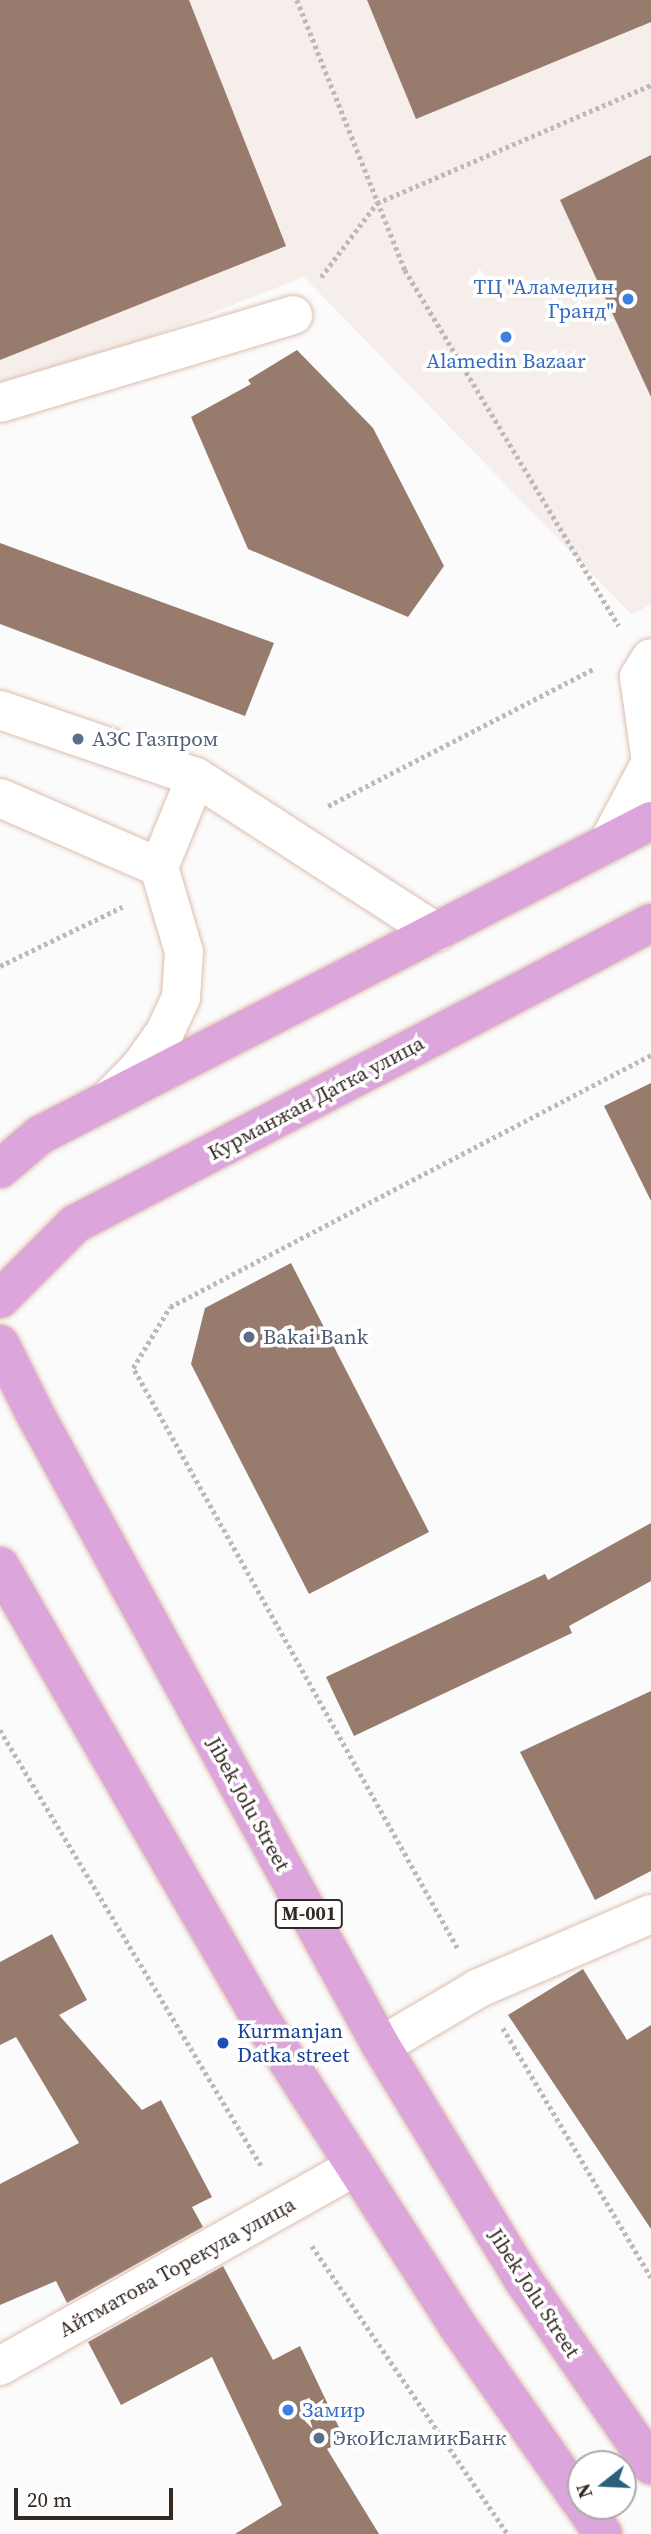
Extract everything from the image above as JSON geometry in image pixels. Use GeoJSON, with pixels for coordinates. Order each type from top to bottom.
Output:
{"type":"FeatureCollection","features":[{"type":"Feature","properties":{"kind":"main road"},"geometry":{"type":"LineString","coordinates":[[0,1168],[40,1135],[651,821]]}},
{"type":"Feature","properties":{"kind":"main road","name":"Курманжан Датка улица"},"geometry":{"type":"LineString","coordinates":[[0,1299],[75,1224],[651,923]]}},
{"type":"Feature","properties":{"kind":"main road","name":"Jibek Jolu Street"},"geometry":{"type":"LineString","coordinates":[[0,1343],[34,1413],[381,2046],[524,2281],[651,2465]]}},
{"type":"Feature","properties":{"kind":"main road"},"geometry":{"type":"LineString","coordinates":[[0,1566],[262,2021],[457,2325],[567,2483]]}},
{"type":"Feature","properties":{"kind":"street"},"geometry":{"type":"LineString","coordinates":[[0,403],[293,315]]}},
{"type":"Feature","properties":{"kind":"street"},"geometry":{"type":"LineString","coordinates":[[608,843],[650,762],[639,677],[651,658]]}},
{"type":"Feature","properties":{"kind":"street"},"geometry":{"type":"LineString","coordinates":[[0,710],[196,777],[436,932]]}},
{"type":"Feature","properties":{"kind":"street"},"geometry":{"type":"LineString","coordinates":[[106,1101],[141,1066],[165,1032],[181,997],[184,952],[163,876],[196,777]]}},
{"type":"Feature","properties":{"kind":"street"},"geometry":{"type":"LineString","coordinates":[[0,798],[163,876]]}},
{"type":"Feature","properties":{"kind":"street"},"geometry":{"type":"LineString","coordinates":[[381,2046],[479,1988],[651,1914]]}},
{"type":"Feature","properties":{"kind":"street","name":"Айтматова Торекула улица"},"geometry":{"type":"LineString","coordinates":[[0,2366],[355,2167]]}},
{"type":"Feature","properties":{"kind":"path"},"geometry":{"type":"LineString","coordinates":[[297,0],[405,270],[623,632]]}},
{"type":"Feature","properties":{"kind":"path"},"geometry":{"type":"LineString","coordinates":[[293,315],[377,203],[651,85]]}},
{"type":"Feature","properties":{"kind":"path"},"geometry":{"type":"LineString","coordinates":[[327,806],[599,666]]}},
{"type":"Feature","properties":{"kind":"path"},"geometry":{"type":"LineString","coordinates":[[0,966],[163,876]]}},
{"type":"Feature","properties":{"kind":"path"},"geometry":{"type":"LineString","coordinates":[[651,1055],[170,1307],[133,1368],[479,1988],[651,2277]]}},
{"type":"Feature","properties":{"kind":"path"},"geometry":{"type":"LineString","coordinates":[[0,1730],[286,2208],[508,2534]]}},
{"type":"Feature","properties":{"kind":"shaded area","name":"Alamedin Bazaar"},"geometry":{"type":"Polygon","coordinates":[[[0,0],[651,0],[651,604],[632,615],[304,277],[0,396],[0,0]]]}},
{"type":"Feature","properties":{"kind":"building"},"geometry":{"type":"Polygon","coordinates":[[[0,0],[189,0],[286,246],[0,360],[0,0]]]}},
{"type":"Feature","properties":{"kind":"building"},"geometry":{"type":"Polygon","coordinates":[[[367,0],[651,0],[651,22],[416,119],[367,0]]]}},
{"type":"Feature","properties":{"kind":"building","name":"ТЦ \"Аламедин Гранд\""},"geometry":{"type":"Polygon","coordinates":[[[651,155],[651,397],[560,200],[651,155]]]}},
{"type":"Feature","properties":{"kind":"building"},"geometry":{"type":"Polygon","coordinates":[[[297,350],[373,428],[444,566],[408,617],[248,549],[191,417],[251,384],[248,380],[297,350]]]}},
{"type":"Feature","properties":{"kind":"building"},"geometry":{"type":"Polygon","coordinates":[[[0,543],[274,643],[245,716],[0,624],[0,543]]]}},
{"type":"Feature","properties":{"kind":"building"},"geometry":{"type":"Polygon","coordinates":[[[651,1083],[651,1201],[604,1106],[651,1083]]]}},
{"type":"Feature","properties":{"kind":"building"},"geometry":{"type":"Polygon","coordinates":[[[291,1263],[429,1532],[309,1594],[191,1364],[205,1308],[291,1263]]]}},
{"type":"Feature","properties":{"kind":"building"},"geometry":{"type":"Polygon","coordinates":[[[651,1523],[651,1581],[569,1626],[572,1633],[354,1736],[326,1677],[545,1574],[548,1580],[651,1523]]]}},
{"type":"Feature","properties":{"kind":"building"},"geometry":{"type":"Polygon","coordinates":[[[651,1691],[651,1871],[595,1900],[520,1752],[651,1691]]]}},
{"type":"Feature","properties":{"kind":"building"},"geometry":{"type":"Polygon","coordinates":[[[52,1934],[87,2000],[59,2015],[142,2110],[161,2100],[212,2197],[192,2207],[203,2227],[67,2303],[56,2281],[0,2305],[0,2184],[79,2143],[16,2037],[0,2045],[0,1962],[52,1934]]]}},
{"type":"Feature","properties":{"kind":"building"},"geometry":{"type":"Polygon","coordinates":[[[583,1969],[627,2040],[651,2025],[651,2229],[508,2015],[583,1969]]]}},
{"type":"Feature","properties":{"kind":"building"},"geometry":{"type":"Polygon","coordinates":[[[223,2266],[273,2360],[300,2346],[345,2440],[327,2449],[379,2534],[235,2534],[282,2505],[212,2357],[121,2405],[88,2342],[223,2266]]]}},
{"type":"Feature","properties":{"kind":"place","name":"ТЦ \"Аламедин Гранд\""},"geometry":{"type":"Point","coordinates":[628,299]}},
{"type":"Feature","properties":{"kind":"place","name":"Alamedin Bazaar"},"geometry":{"type":"Point","coordinates":[506,337]}},
{"type":"Feature","properties":{"kind":"place","name":"АЗС Газпром"},"geometry":{"type":"Point","coordinates":[78,739]}},
{"type":"Feature","properties":{"kind":"place","name":"Bakai Bank"},"geometry":{"type":"Point","coordinates":[249,1337]}},
{"type":"Feature","properties":{"kind":"place","name":"Kurmanjan Datka street"},"geometry":{"type":"Point","coordinates":[223,2043]}},
{"type":"Feature","properties":{"kind":"place","name":"Замир"},"geometry":{"type":"Point","coordinates":[288,2410]}},
{"type":"Feature","properties":{"kind":"place","name":"ЭкоИсламикБанк"},"geometry":{"type":"Point","coordinates":[319,2438]}}]}
